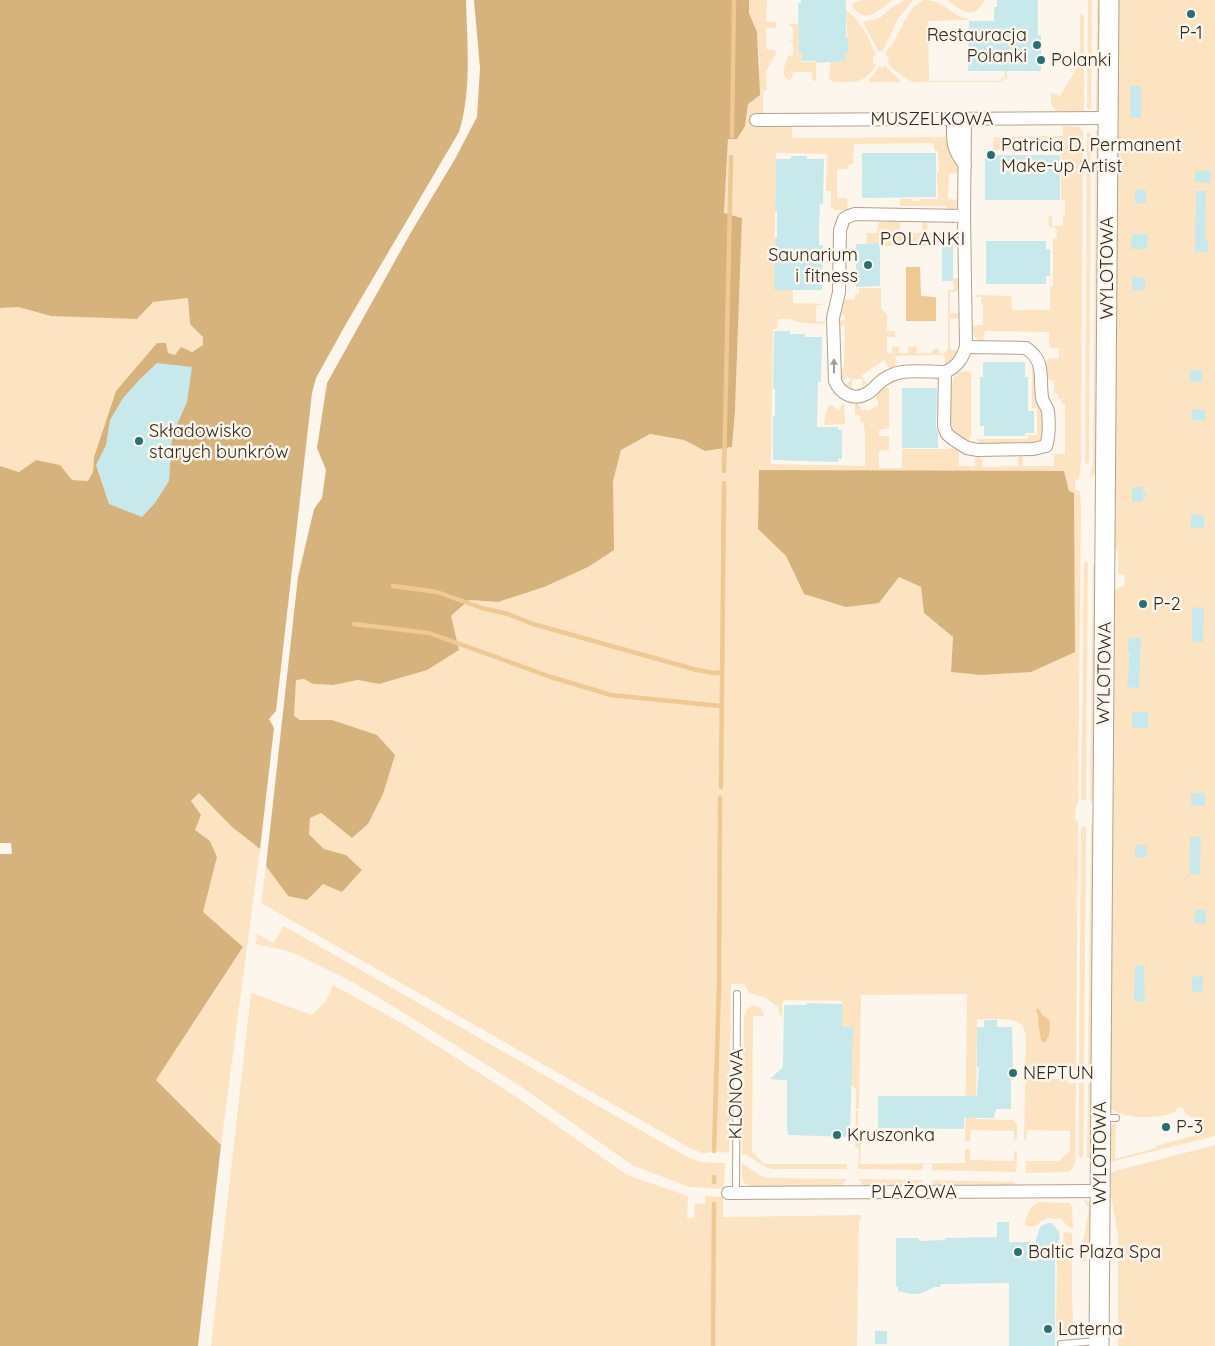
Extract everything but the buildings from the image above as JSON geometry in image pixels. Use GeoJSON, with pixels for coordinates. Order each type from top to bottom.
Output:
{"type":"FeatureCollection","features":[{"type":"Feature","properties":{"kind":"street","name":"WYLOTOWA"},"geometry":{"type":"LineString","coordinates":[[1098,1343],[1100,1190],[1108,1118],[1109,0]]}},
{"type":"Feature","properties":{"kind":"street","name":"MUSZELKOWA"},"geometry":{"type":"LineString","coordinates":[[756,120],[1108,118]]}},
{"type":"Feature","properties":{"kind":"street"},"geometry":{"type":"LineString","coordinates":[[959,119],[953,146],[956,155],[965,165],[966,347],[958,363],[952,369],[945,372],[901,372],[886,378],[866,395],[850,396],[843,393],[838,389],[835,381],[833,329],[834,311],[839,292],[840,230],[844,219],[855,214],[964,216]]}},
{"type":"Feature","properties":{"kind":"street"},"geometry":{"type":"LineString","coordinates":[[945,372],[944,426],[947,434],[953,440],[967,448],[978,450],[1033,449],[1046,446],[1048,412],[1042,400],[1042,379],[1039,361],[1026,348],[966,347]]}},
{"type":"Feature","properties":{"kind":"street","name":"PLAŻOWA"},"geometry":{"type":"LineString","coordinates":[[732,1193],[1100,1190]]}},
{"type":"Feature","properties":{"kind":"lane","name":"KLONOWA"},"geometry":{"type":"LineString","coordinates":[[732,1193],[735,1163],[737,994]]}},
{"type":"Feature","properties":{"kind":"lane"},"geometry":{"type":"LineString","coordinates":[[1061,1344],[1098,1343]]}},
{"type":"Feature","properties":{"kind":"shaded area"},"geometry":{"type":"Polygon","coordinates":[[[0,0],[466,0],[467,84],[466,100],[459,132],[346,324],[316,378],[312,393],[276,711],[269,719],[274,728],[260,849],[232,827],[199,793],[191,801],[201,815],[195,830],[210,841],[217,857],[203,912],[243,947],[156,1080],[221,1145],[198,1346],[0,1346],[0,854],[12,854],[11,843],[0,843],[0,466],[19,472],[36,460],[60,465],[72,480],[88,481],[93,472],[94,457],[116,391],[157,343],[166,343],[168,353],[175,355],[181,347],[192,352],[203,345],[203,337],[190,324],[188,298],[153,302],[137,319],[51,316],[18,307],[0,308],[0,0]]]}},
{"type":"Feature","properties":{"kind":"shaded area"},"geometry":{"type":"Polygon","coordinates":[[[474,0],[749,0],[749,13],[757,32],[760,95],[748,104],[745,126],[737,139],[728,139],[724,213],[742,218],[732,447],[705,451],[684,440],[650,434],[621,450],[613,481],[614,550],[588,567],[544,587],[498,602],[469,600],[451,616],[459,650],[427,670],[379,684],[358,680],[333,685],[313,684],[304,679],[296,680],[294,716],[300,720],[332,720],[377,735],[395,755],[383,794],[368,824],[352,838],[321,813],[310,818],[309,834],[324,849],[346,855],[362,870],[342,892],[323,884],[307,900],[288,896],[266,866],[298,577],[314,509],[322,498],[326,470],[317,448],[327,383],[477,117],[480,68],[474,0]]]}},
{"type":"Feature","properties":{"kind":"shaded area"},"geometry":{"type":"Polygon","coordinates":[[[749,0],[767,0],[766,22],[775,22],[777,24],[775,28],[766,28],[766,49],[777,52],[766,72],[767,90],[763,92],[763,126],[789,126],[792,128],[792,138],[944,138],[948,136],[950,154],[960,169],[956,173],[949,173],[948,199],[956,200],[959,203],[955,209],[949,210],[945,206],[900,206],[900,199],[921,201],[921,199],[938,199],[938,151],[934,151],[934,143],[854,144],[853,164],[848,165],[847,169],[837,169],[837,198],[847,198],[848,209],[835,210],[831,207],[831,191],[826,191],[827,154],[776,153],[774,289],[793,290],[793,303],[826,304],[816,306],[816,321],[825,322],[825,324],[778,319],[777,329],[773,329],[771,464],[865,466],[864,423],[861,423],[860,415],[855,415],[855,403],[857,402],[862,411],[866,409],[867,411],[879,405],[876,396],[885,386],[889,389],[889,428],[879,430],[879,436],[889,436],[889,450],[879,451],[879,468],[902,468],[902,449],[948,449],[954,447],[959,451],[959,466],[975,466],[977,456],[982,459],[983,467],[1018,466],[1018,458],[1021,455],[1023,466],[1054,466],[1054,454],[1065,454],[1065,404],[1061,403],[1058,394],[1054,393],[1054,381],[1048,380],[1045,363],[1049,358],[1059,359],[1059,348],[1051,348],[1049,346],[1049,332],[985,331],[983,342],[975,338],[972,326],[983,325],[983,304],[981,304],[981,297],[976,297],[976,295],[1011,296],[1012,310],[1050,310],[1050,286],[1053,286],[1053,238],[1057,238],[1056,228],[1049,227],[1048,216],[1052,216],[1052,226],[1063,226],[1063,217],[1065,215],[1065,200],[1061,200],[1061,148],[993,150],[994,137],[1063,136],[1063,126],[1079,127],[1083,131],[1081,462],[1079,479],[1075,480],[1075,490],[1080,491],[1081,508],[1078,805],[1076,805],[1075,820],[1078,821],[1076,1070],[1027,1068],[1025,1064],[1026,1037],[1021,1025],[1011,1020],[977,1019],[976,1119],[1014,1120],[1017,1124],[1017,1138],[1014,1141],[1014,1131],[971,1130],[970,1141],[965,1141],[967,994],[861,995],[859,1109],[856,1109],[856,1089],[852,1086],[805,1085],[787,1080],[775,1080],[775,1075],[841,1067],[842,1001],[785,1000],[782,1003],[782,1016],[780,1016],[778,1007],[764,997],[749,993],[744,984],[731,984],[729,1153],[713,1151],[702,1153],[688,1147],[261,903],[266,866],[288,896],[323,884],[342,892],[362,870],[346,855],[324,849],[309,834],[310,818],[320,813],[353,838],[368,824],[383,794],[332,720],[299,720],[294,716],[296,680],[304,679],[322,685],[358,681],[379,684],[469,600],[498,602],[613,510],[612,481],[621,450],[650,434],[684,440],[705,451],[732,447],[742,218],[724,213],[728,138],[745,126],[748,104],[760,66],[757,32],[749,13],[749,0]],[[759,470],[758,529],[786,556],[804,594],[879,603],[899,577],[921,587],[924,613],[953,637],[951,672],[1069,491],[1063,471],[759,470]]]}},
{"type":"Feature","properties":{"kind":"shaded area"},"geometry":{"type":"Polygon","coordinates":[[[862,0],[893,0],[877,12],[866,15],[856,11],[851,4],[862,0]]]}},
{"type":"Feature","properties":{"kind":"shaded area"},"geometry":{"type":"Polygon","coordinates":[[[906,0],[913,0],[898,19],[883,51],[878,51],[863,22],[880,18],[892,7],[906,0]]]}},
{"type":"Feature","properties":{"kind":"shaded area"},"geometry":{"type":"Polygon","coordinates":[[[923,0],[943,5],[957,15],[969,19],[928,21],[929,81],[1001,81],[1001,78],[1005,78],[1005,71],[1007,71],[1007,79],[1003,79],[1002,82],[912,82],[894,70],[887,62],[889,57],[885,54],[889,47],[891,47],[912,8],[923,0]]]}},
{"type":"Feature","properties":{"kind":"shaded area"},"geometry":{"type":"Polygon","coordinates":[[[947,0],[985,0],[976,11],[967,12],[947,0]]]}},
{"type":"Feature","properties":{"kind":"shaded area"},"geometry":{"type":"Polygon","coordinates":[[[1088,0],[1092,0],[1091,107],[1089,110],[1087,108],[1088,0]]]}},
{"type":"Feature","properties":{"kind":"shaded area"},"geometry":{"type":"Polygon","coordinates":[[[1097,0],[1102,0],[1100,107],[1096,111],[1097,0]]]}},
{"type":"Feature","properties":{"kind":"shaded area"},"geometry":{"type":"Polygon","coordinates":[[[1115,0],[1215,0],[1215,1136],[1110,1162],[1111,1126],[1116,1123],[1115,1159],[1200,1134],[1197,1121],[1185,1113],[1184,1109],[1178,1107],[1177,1110],[1163,1116],[1142,1117],[1121,1114],[1113,1111],[1108,1106],[1113,593],[1118,588],[1124,586],[1125,576],[1118,573],[1118,551],[1111,550],[1115,0]]]}},
{"type":"Feature","properties":{"kind":"shaded area"},"geometry":{"type":"Polygon","coordinates":[[[846,10],[864,30],[876,55],[873,56],[873,63],[877,64],[863,79],[833,82],[829,79],[831,61],[845,61],[845,53],[848,52],[846,10]]]}},
{"type":"Feature","properties":{"kind":"shaded area"},"geometry":{"type":"Polygon","coordinates":[[[1080,14],[1084,16],[1084,111],[1056,111],[1051,104],[1051,93],[1060,96],[1078,66],[1073,64],[1077,57],[1080,57],[1080,14]]]}},
{"type":"Feature","properties":{"kind":"shaded area"},"geometry":{"type":"Polygon","coordinates":[[[789,24],[800,24],[799,53],[802,53],[802,62],[816,62],[816,81],[812,80],[812,72],[793,72],[790,81],[785,75],[784,69],[788,56],[793,55],[793,42],[788,42],[793,39],[793,27],[789,26],[789,24]]]}},
{"type":"Feature","properties":{"kind":"shaded area"},"geometry":{"type":"Polygon","coordinates":[[[884,65],[900,82],[869,82],[880,66],[881,68],[884,65]]]}},
{"type":"Feature","properties":{"kind":"shaded area"},"geometry":{"type":"Polygon","coordinates":[[[1096,130],[1099,133],[1098,471],[1090,477],[1093,462],[1096,130]]]}},
{"type":"Feature","properties":{"kind":"shaded area"},"geometry":{"type":"Polygon","coordinates":[[[1088,132],[1091,134],[1089,462],[1086,464],[1085,462],[1088,132]]]}},
{"type":"Feature","properties":{"kind":"shaded area"},"geometry":{"type":"Polygon","coordinates":[[[879,222],[900,222],[901,233],[922,233],[922,223],[926,222],[928,233],[942,232],[942,238],[938,238],[938,246],[881,246],[880,248],[880,243],[866,243],[867,233],[877,233],[879,222]]]}},
{"type":"Feature","properties":{"kind":"shaded area"},"geometry":{"type":"Polygon","coordinates":[[[906,267],[920,267],[921,296],[936,297],[936,321],[906,321],[906,267]]]}},
{"type":"Feature","properties":{"kind":"shaded area"},"geometry":{"type":"Polygon","coordinates":[[[953,278],[961,278],[961,291],[950,292],[950,313],[960,313],[960,318],[950,319],[950,350],[959,350],[961,352],[946,366],[944,355],[896,356],[895,367],[892,370],[884,360],[861,376],[869,386],[863,389],[862,379],[852,379],[852,389],[850,390],[845,387],[851,379],[847,376],[841,381],[840,368],[844,367],[845,326],[839,325],[839,321],[845,320],[845,315],[839,314],[845,300],[855,299],[855,294],[859,294],[859,288],[881,288],[881,308],[887,315],[887,331],[895,331],[895,337],[887,337],[887,353],[892,353],[892,347],[899,347],[899,353],[908,353],[908,347],[916,347],[917,353],[932,353],[933,349],[939,349],[939,353],[944,353],[948,349],[948,290],[954,290],[953,278]]]}},
{"type":"Feature","properties":{"kind":"shaded area"},"geometry":{"type":"Polygon","coordinates":[[[188,298],[190,323],[203,336],[203,345],[186,353],[168,353],[129,378],[116,391],[94,457],[93,472],[88,481],[72,480],[59,465],[36,460],[19,472],[0,466],[0,308],[18,307],[51,316],[188,298]]]}},
{"type":"Feature","properties":{"kind":"shaded area"},"geometry":{"type":"Polygon","coordinates":[[[1032,362],[1043,412],[1041,439],[1036,443],[981,444],[976,439],[1028,439],[1028,435],[1037,435],[1037,408],[1032,408],[1032,362]]]}},
{"type":"Feature","properties":{"kind":"shaded area"},"geometry":{"type":"Polygon","coordinates":[[[968,371],[971,373],[971,436],[968,442],[952,428],[950,406],[954,378],[959,372],[968,371]]]}},
{"type":"Feature","properties":{"kind":"shaded area"},"geometry":{"type":"Polygon","coordinates":[[[844,403],[845,424],[824,425],[826,412],[830,404],[838,410],[844,403]]]}},
{"type":"Feature","properties":{"kind":"shaded area"},"geometry":{"type":"Polygon","coordinates":[[[759,470],[1064,471],[1069,491],[1074,493],[1075,652],[1031,672],[981,675],[951,672],[953,637],[924,613],[921,587],[899,577],[879,603],[846,607],[804,594],[786,556],[758,529],[759,470]]]}},
{"type":"Feature","properties":{"kind":"shaded area"},"geometry":{"type":"Polygon","coordinates":[[[1085,562],[1088,562],[1086,799],[1084,801],[1081,799],[1085,562]]]}},
{"type":"Feature","properties":{"kind":"shaded area"},"geometry":{"type":"Polygon","coordinates":[[[1093,564],[1098,564],[1095,798],[1090,803],[1093,564]]]}},
{"type":"Feature","properties":{"kind":"shaded area"},"geometry":{"type":"Polygon","coordinates":[[[199,793],[232,827],[260,849],[221,1145],[156,1080],[243,948],[202,912],[217,857],[210,841],[195,830],[191,801],[199,793]]]}},
{"type":"Feature","properties":{"kind":"shaded area"},"geometry":{"type":"Polygon","coordinates":[[[1091,823],[1095,828],[1094,1067],[1088,1070],[1091,823]]]}},
{"type":"Feature","properties":{"kind":"shaded area"},"geometry":{"type":"Polygon","coordinates":[[[1083,826],[1086,828],[1084,1070],[1079,1070],[1081,828],[1083,826]]]}},
{"type":"Feature","properties":{"kind":"shaded area"},"geometry":{"type":"Polygon","coordinates":[[[284,926],[684,1155],[700,1162],[725,1163],[724,1189],[689,1187],[632,1165],[520,1086],[351,981],[291,952],[256,944],[257,934],[274,943],[284,926]]]}},
{"type":"Feature","properties":{"kind":"shaded area"},"geometry":{"type":"Polygon","coordinates":[[[333,985],[405,1025],[515,1096],[627,1175],[688,1196],[687,1218],[694,1218],[695,1203],[705,1204],[705,1196],[723,1197],[723,1217],[861,1215],[861,1219],[859,1219],[857,1346],[211,1346],[251,993],[312,1015],[326,1001],[333,985]]]}},
{"type":"Feature","properties":{"kind":"shaded area"},"geometry":{"type":"Polygon","coordinates":[[[752,1006],[760,1008],[764,1016],[753,1016],[752,1151],[764,1164],[847,1164],[847,1169],[772,1169],[742,1154],[744,1016],[747,1009],[752,1006]]]}},
{"type":"Feature","properties":{"kind":"shaded area"},"geometry":{"type":"Polygon","coordinates":[[[1038,1008],[1050,1022],[1049,1036],[1045,1042],[1041,1041],[1039,1018],[1036,1010],[1038,1008]]]}},
{"type":"Feature","properties":{"kind":"shaded area"},"geometry":{"type":"Polygon","coordinates":[[[1065,1079],[1069,1083],[1076,1083],[1075,1163],[1073,1169],[1068,1172],[1026,1173],[1026,1161],[1059,1161],[1070,1151],[1070,1131],[1027,1130],[1026,1141],[1024,1140],[1025,1085],[1027,1080],[1065,1079]]]}},
{"type":"Feature","properties":{"kind":"shaded area"},"geometry":{"type":"Polygon","coordinates":[[[1079,1083],[1084,1083],[1083,1157],[1081,1158],[1079,1157],[1079,1083]]]}},
{"type":"Feature","properties":{"kind":"shaded area"},"geometry":{"type":"Polygon","coordinates":[[[1088,1083],[1094,1085],[1094,1158],[1087,1158],[1088,1083]]]}},
{"type":"Feature","properties":{"kind":"shaded area"},"geometry":{"type":"Polygon","coordinates":[[[856,1111],[858,1111],[858,1140],[861,1140],[860,1164],[965,1163],[965,1149],[970,1149],[970,1160],[1014,1161],[1014,1150],[1017,1153],[1016,1172],[932,1170],[932,1164],[923,1164],[923,1170],[858,1169],[859,1150],[855,1146],[856,1111]]]}},
{"type":"Feature","properties":{"kind":"shaded area"},"geometry":{"type":"Polygon","coordinates":[[[1215,1145],[1215,1346],[1118,1346],[1118,1236],[1111,1195],[1111,1172],[1215,1145]]]}},
{"type":"Feature","properties":{"kind":"shaded area"},"geometry":{"type":"Polygon","coordinates":[[[742,1163],[761,1176],[770,1178],[847,1179],[842,1185],[837,1187],[750,1187],[743,1181],[742,1163]]]}},
{"type":"Feature","properties":{"kind":"shaded area"},"geometry":{"type":"Polygon","coordinates":[[[859,1179],[923,1180],[920,1186],[868,1186],[863,1185],[859,1179]]]}},
{"type":"Feature","properties":{"kind":"shaded area"},"geometry":{"type":"Polygon","coordinates":[[[932,1180],[1016,1182],[1013,1185],[936,1186],[932,1180]]]}},
{"type":"Feature","properties":{"kind":"shaded area"},"geometry":{"type":"Polygon","coordinates":[[[1083,1198],[1091,1204],[1092,1225],[1086,1261],[1080,1261],[1089,1209],[1083,1198]]]}},
{"type":"Feature","properties":{"kind":"shaded area"},"geometry":{"type":"Polygon","coordinates":[[[1039,1202],[1069,1203],[1072,1207],[1073,1228],[1069,1227],[1059,1217],[1058,1219],[1049,1218],[1041,1221],[1036,1226],[1025,1226],[1030,1209],[1039,1202]]]}},
{"type":"Feature","properties":{"kind":"shaded area"},"geometry":{"type":"Polygon","coordinates":[[[1064,1232],[1072,1233],[1074,1337],[1056,1337],[1057,1249],[1063,1242],[1064,1232]]]}},
{"type":"Feature","properties":{"kind":"waterway"},"geometry":{"type":"LineString","coordinates":[[732,136],[734,0]]}},
{"type":"Feature","properties":{"kind":"waterway"},"geometry":{"type":"LineString","coordinates":[[724,471],[731,157]]}},
{"type":"Feature","properties":{"kind":"waterway"},"geometry":{"type":"LineString","coordinates":[[721,787],[724,483]]}},
{"type":"Feature","properties":{"kind":"waterway"},"geometry":{"type":"LineString","coordinates":[[393,586],[437,592],[482,608],[508,614],[533,624],[697,670],[714,673],[722,672]]}},
{"type":"Feature","properties":{"kind":"waterway"},"geometry":{"type":"LineString","coordinates":[[354,624],[429,633],[551,677],[611,695],[721,706]]}},
{"type":"Feature","properties":{"kind":"waterway"},"geometry":{"type":"LineString","coordinates":[[714,1151],[719,987],[720,798]]}},
{"type":"Feature","properties":{"kind":"waterway"},"geometry":{"type":"LineString","coordinates":[[714,1177],[714,1182]]}},
{"type":"Feature","properties":{"kind":"waterway"},"geometry":{"type":"LineString","coordinates":[[713,1346],[714,1204]]}},
{"type":"Feature","properties":{"kind":"place","name":"P-1"},"geometry":{"type":"Point","coordinates":[1191,14]}},
{"type":"Feature","properties":{"kind":"place","name":"Restauracja Polanki"},"geometry":{"type":"Point","coordinates":[1037,45]}},
{"type":"Feature","properties":{"kind":"place","name":"Polanki"},"geometry":{"type":"Point","coordinates":[1041,60]}},
{"type":"Feature","properties":{"kind":"place","name":"Patricia D. Permanent Make-up Artist"},"geometry":{"type":"Point","coordinates":[991,155]}},
{"type":"Feature","properties":{"kind":"place","name":"Saunarium i fitness"},"geometry":{"type":"Point","coordinates":[868,265]}},
{"type":"Feature","properties":{"kind":"place","name":"Składowisko starych bunkrów"},"geometry":{"type":"Point","coordinates":[139,441]}},
{"type":"Feature","properties":{"kind":"place","name":"P-2"},"geometry":{"type":"Point","coordinates":[1143,604]}},
{"type":"Feature","properties":{"kind":"place","name":"NEPTUN"},"geometry":{"type":"Point","coordinates":[1013,1073]}},
{"type":"Feature","properties":{"kind":"place","name":"P-3"},"geometry":{"type":"Point","coordinates":[1166,1127]}},
{"type":"Feature","properties":{"kind":"place","name":"Kruszonka"},"geometry":{"type":"Point","coordinates":[837,1135]}},
{"type":"Feature","properties":{"kind":"place","name":"Baltic Plaza Spa"},"geometry":{"type":"Point","coordinates":[1018,1252]}},
{"type":"Feature","properties":{"kind":"place","name":"Laterna"},"geometry":{"type":"Point","coordinates":[1048,1329]}},
{"type":"Feature","properties":{"kind":"district","name":"POLANKI"},"geometry":{"type":"Point","coordinates":[923,238]}}]}
